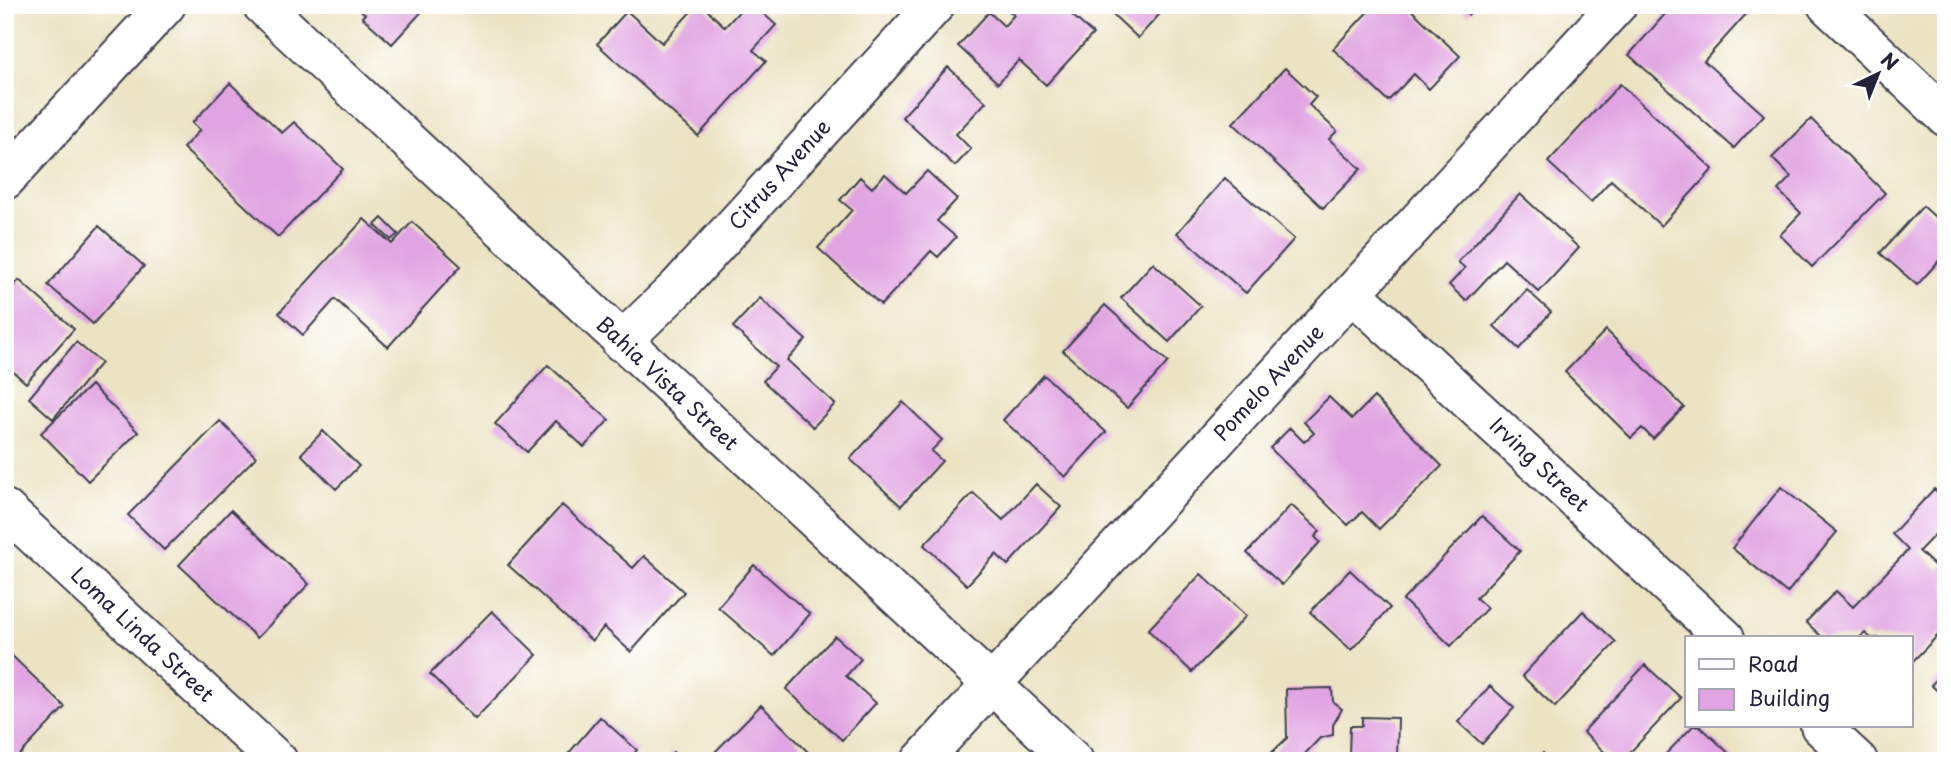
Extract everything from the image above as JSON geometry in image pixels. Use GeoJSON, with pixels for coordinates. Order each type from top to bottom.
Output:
{"type":"FeatureCollection","features":[{"type":"Feature","properties":{"kind":"street"},"geometry":{"type":"LineString","coordinates":[[5,180],[166,5]]}},
{"type":"Feature","properties":{"kind":"street","name":"Bahia Vista Street"},"geometry":{"type":"LineString","coordinates":[[262,5],[1074,761]]}},
{"type":"Feature","properties":{"kind":"street","name":"Citrus Avenue"},"geometry":{"type":"LineString","coordinates":[[621,342],[678,287],[935,5]]}},
{"type":"Feature","properties":{"kind":"street","name":"Pomelo Avenue"},"geometry":{"type":"LineString","coordinates":[[921,761],[1617,5]]}},
{"type":"Feature","properties":{"kind":"street"},"geometry":{"type":"LineString","coordinates":[[1826,5],[1946,117]]}},
{"type":"Feature","properties":{"kind":"street","name":"Irving Street"},"geometry":{"type":"LineString","coordinates":[[1352,293],[1724,636]]}},
{"type":"Feature","properties":{"kind":"street","name":"Loma Linda Street"},"geometry":{"type":"LineString","coordinates":[[5,509],[278,761]]}},
{"type":"Feature","properties":{"kind":"street"},"geometry":{"type":"LineString","coordinates":[[1822,728],[1858,761]]}},
{"type":"Feature","properties":{"kind":"building"},"geometry":{"type":"Polygon","coordinates":[[[355,5],[428,5],[392,44],[362,17],[365,14],[355,5]]]}},
{"type":"Feature","properties":{"kind":"building"},"geometry":{"type":"Polygon","coordinates":[[[697,5],[702,5],[725,27],[745,5],[754,5],[776,25],[753,50],[766,61],[698,136],[597,44],[627,11],[662,43],[697,5]]]}},
{"type":"Feature","properties":{"kind":"building"},"geometry":{"type":"Polygon","coordinates":[[[1061,5],[1093,34],[1046,85],[1019,60],[998,83],[958,46],[989,12],[1004,26],[1014,15],[1005,7],[1061,5]]]}},
{"type":"Feature","properties":{"kind":"building"},"geometry":{"type":"Polygon","coordinates":[[[1103,5],[1168,5],[1138,38],[1103,5]]]}},
{"type":"Feature","properties":{"kind":"building"},"geometry":{"type":"Polygon","coordinates":[[[1374,5],[1406,5],[1460,56],[1429,89],[1414,74],[1388,101],[1333,49],[1374,5]]]}},
{"type":"Feature","properties":{"kind":"building"},"geometry":{"type":"Polygon","coordinates":[[[1457,5],[1477,5],[1468,15],[1457,5]]]}},
{"type":"Feature","properties":{"kind":"building"},"geometry":{"type":"Polygon","coordinates":[[[1673,5],[1741,5],[1748,12],[1704,61],[1764,115],[1734,148],[1629,55],[1673,5]]]}},
{"type":"Feature","properties":{"kind":"building"},"geometry":{"type":"Polygon","coordinates":[[[948,67],[986,102],[956,134],[971,149],[955,166],[902,117],[948,67]]]}},
{"type":"Feature","properties":{"kind":"building"},"geometry":{"type":"Polygon","coordinates":[[[1285,68],[1316,97],[1309,105],[1337,131],[1329,139],[1361,169],[1323,208],[1233,123],[1285,68]]]}},
{"type":"Feature","properties":{"kind":"building"},"geometry":{"type":"Polygon","coordinates":[[[230,83],[282,133],[294,122],[343,169],[278,237],[183,148],[200,130],[192,123],[230,83]]]}},
{"type":"Feature","properties":{"kind":"building"},"geometry":{"type":"Polygon","coordinates":[[[1620,84],[1713,169],[1661,226],[1611,180],[1591,202],[1548,162],[1620,84]]]}},
{"type":"Feature","properties":{"kind":"building"},"geometry":{"type":"Polygon","coordinates":[[[1811,119],[1885,193],[1812,267],[1780,235],[1801,213],[1778,190],[1791,177],[1772,158],[1811,119]]]}},
{"type":"Feature","properties":{"kind":"building"},"geometry":{"type":"Polygon","coordinates":[[[927,171],[957,199],[937,221],[956,237],[938,257],[931,251],[881,305],[818,248],[852,210],[840,200],[860,177],[872,188],[885,174],[906,193],[927,171]]]}},
{"type":"Feature","properties":{"kind":"building"},"geometry":{"type":"Polygon","coordinates":[[[1225,178],[1294,239],[1246,293],[1177,233],[1225,178]]]}},
{"type":"Feature","properties":{"kind":"building"},"geometry":{"type":"Polygon","coordinates":[[[1520,194],[1579,248],[1539,292],[1504,260],[1466,301],[1449,285],[1465,268],[1458,262],[1520,194]]]}},
{"type":"Feature","properties":{"kind":"building"},"geometry":{"type":"Polygon","coordinates":[[[1923,206],[1946,227],[1946,253],[1917,285],[1880,253],[1923,206]]]}},
{"type":"Feature","properties":{"kind":"building"},"geometry":{"type":"Polygon","coordinates":[[[382,218],[398,234],[391,240],[375,225],[382,218]]]}},
{"type":"Feature","properties":{"kind":"building"},"geometry":{"type":"Polygon","coordinates":[[[364,219],[392,244],[412,222],[461,266],[388,347],[335,299],[303,335],[279,313],[364,219]]]}},
{"type":"Feature","properties":{"kind":"building"},"geometry":{"type":"Polygon","coordinates":[[[99,226],[144,266],[93,324],[48,285],[99,226]]]}},
{"type":"Feature","properties":{"kind":"building"},"geometry":{"type":"Polygon","coordinates":[[[1153,263],[1201,306],[1169,342],[1121,298],[1153,263]]]}},
{"type":"Feature","properties":{"kind":"building"},"geometry":{"type":"Polygon","coordinates":[[[19,280],[74,329],[26,383],[8,367],[5,370],[5,296],[19,280]]]}},
{"type":"Feature","properties":{"kind":"building"},"geometry":{"type":"Polygon","coordinates":[[[1527,290],[1551,312],[1519,349],[1494,326],[1527,290]]]}},
{"type":"Feature","properties":{"kind":"building"},"geometry":{"type":"Polygon","coordinates":[[[760,298],[806,340],[787,360],[835,404],[813,427],[763,381],[776,367],[733,327],[760,298]]]}},
{"type":"Feature","properties":{"kind":"building"},"geometry":{"type":"Polygon","coordinates":[[[1105,305],[1168,362],[1127,408],[1063,351],[1105,305]]]}},
{"type":"Feature","properties":{"kind":"building"},"geometry":{"type":"Polygon","coordinates":[[[1606,330],[1684,407],[1653,439],[1642,428],[1631,438],[1565,372],[1606,330]]]}},
{"type":"Feature","properties":{"kind":"building"},"geometry":{"type":"Polygon","coordinates":[[[76,342],[101,363],[53,419],[29,398],[76,342]]]}},
{"type":"Feature","properties":{"kind":"building"},"geometry":{"type":"Polygon","coordinates":[[[548,365],[609,420],[584,447],[556,421],[527,452],[495,424],[548,365]]]}},
{"type":"Feature","properties":{"kind":"building"},"geometry":{"type":"Polygon","coordinates":[[[1044,375],[1106,432],[1065,477],[1003,420],[1044,375]]]}},
{"type":"Feature","properties":{"kind":"building"},"geometry":{"type":"Polygon","coordinates":[[[91,385],[138,432],[88,481],[41,433],[91,385]]]}},
{"type":"Feature","properties":{"kind":"building"},"geometry":{"type":"Polygon","coordinates":[[[1329,397],[1352,419],[1374,397],[1442,466],[1379,529],[1362,512],[1348,525],[1270,448],[1290,428],[1304,442],[1314,433],[1304,422],[1329,397]]]}},
{"type":"Feature","properties":{"kind":"building"},"geometry":{"type":"Polygon","coordinates":[[[903,402],[942,440],[931,451],[942,461],[901,506],[850,459],[903,402]]]}},
{"type":"Feature","properties":{"kind":"building"},"geometry":{"type":"Polygon","coordinates":[[[220,421],[256,457],[164,550],[128,515],[220,421]]]}},
{"type":"Feature","properties":{"kind":"building"},"geometry":{"type":"Polygon","coordinates":[[[323,431],[359,466],[336,489],[301,454],[323,431]]]}},
{"type":"Feature","properties":{"kind":"building"},"geometry":{"type":"Polygon","coordinates":[[[1036,484],[1061,507],[1008,565],[996,554],[967,585],[924,545],[973,493],[1003,520],[1036,484]]]}},
{"type":"Feature","properties":{"kind":"building"},"geometry":{"type":"Polygon","coordinates":[[[1781,487],[1837,532],[1787,593],[1732,548],[1781,487]]]}},
{"type":"Feature","properties":{"kind":"building"},"geometry":{"type":"Polygon","coordinates":[[[1934,489],[1946,500],[1946,523],[1919,551],[1939,570],[1946,562],[1946,627],[1912,662],[1912,636],[1869,636],[1865,633],[1861,636],[1821,636],[1806,622],[1836,591],[1853,607],[1908,550],[1892,534],[1934,489]]]}},
{"type":"Feature","properties":{"kind":"building"},"geometry":{"type":"Polygon","coordinates":[[[562,505],[633,568],[644,556],[684,592],[631,652],[604,627],[592,641],[508,565],[562,505]]]}},
{"type":"Feature","properties":{"kind":"building"},"geometry":{"type":"Polygon","coordinates":[[[1291,505],[1320,531],[1315,537],[1320,542],[1282,585],[1247,553],[1291,505]]]}},
{"type":"Feature","properties":{"kind":"building"},"geometry":{"type":"Polygon","coordinates":[[[231,510],[309,584],[257,638],[179,565],[231,510]]]}},
{"type":"Feature","properties":{"kind":"building"},"geometry":{"type":"Polygon","coordinates":[[[1482,516],[1520,551],[1476,598],[1487,608],[1451,646],[1403,600],[1482,516]]]}},
{"type":"Feature","properties":{"kind":"building"},"geometry":{"type":"Polygon","coordinates":[[[754,565],[810,614],[774,656],[718,607],[754,565]]]}},
{"type":"Feature","properties":{"kind":"building"},"geometry":{"type":"Polygon","coordinates":[[[1350,570],[1390,608],[1351,650],[1310,612],[1350,570]]]}},
{"type":"Feature","properties":{"kind":"building"},"geometry":{"type":"Polygon","coordinates":[[[1201,574],[1246,616],[1192,672],[1148,630],[1201,574]]]}},
{"type":"Feature","properties":{"kind":"building"},"geometry":{"type":"Polygon","coordinates":[[[492,611],[537,655],[475,719],[430,674],[492,611]]]}},
{"type":"Feature","properties":{"kind":"building"},"geometry":{"type":"Polygon","coordinates":[[[1583,611],[1616,642],[1555,707],[1522,676],[1583,611]]]}},
{"type":"Feature","properties":{"kind":"building"},"geometry":{"type":"Polygon","coordinates":[[[835,636],[861,659],[846,676],[876,703],[842,740],[786,689],[835,636]]]}},
{"type":"Feature","properties":{"kind":"building"},"geometry":{"type":"Polygon","coordinates":[[[5,649],[65,707],[14,761],[5,761],[5,649]]]}},
{"type":"Feature","properties":{"kind":"building"},"geometry":{"type":"Polygon","coordinates":[[[1645,665],[1681,698],[1622,761],[1614,761],[1583,732],[1645,665]]]}},
{"type":"Feature","properties":{"kind":"building"},"geometry":{"type":"Polygon","coordinates":[[[1946,670],[1946,699],[1931,685],[1946,670]]]}},
{"type":"Feature","properties":{"kind":"building"},"geometry":{"type":"Polygon","coordinates":[[[1490,686],[1514,708],[1482,744],[1458,722],[1490,686]]]}},
{"type":"Feature","properties":{"kind":"building"},"geometry":{"type":"Polygon","coordinates":[[[1332,688],[1333,702],[1342,709],[1333,725],[1333,735],[1320,738],[1300,759],[1302,761],[1263,761],[1287,738],[1286,689],[1332,688]]]}},
{"type":"Feature","properties":{"kind":"building"},"geometry":{"type":"Polygon","coordinates":[[[761,705],[811,755],[805,761],[723,761],[714,753],[761,705]]]}},
{"type":"Feature","properties":{"kind":"building"},"geometry":{"type":"Polygon","coordinates":[[[600,717],[637,750],[628,761],[562,761],[600,717]]]}},
{"type":"Feature","properties":{"kind":"building"},"geometry":{"type":"Polygon","coordinates":[[[1362,717],[1398,718],[1397,758],[1349,756],[1350,726],[1362,726],[1362,717]]]}},
{"type":"Feature","properties":{"kind":"building"},"geometry":{"type":"Polygon","coordinates":[[[1691,728],[1702,728],[1737,761],[1659,761],[1691,728]]]}},
{"type":"Feature","properties":{"kind":"building"},"geometry":{"type":"Polygon","coordinates":[[[673,752],[682,761],[665,761],[673,752]]]}},
{"type":"Feature","properties":{"kind":"building"},"geometry":{"type":"Polygon","coordinates":[[[1543,753],[1551,761],[1536,761],[1543,753]]]}}]}
